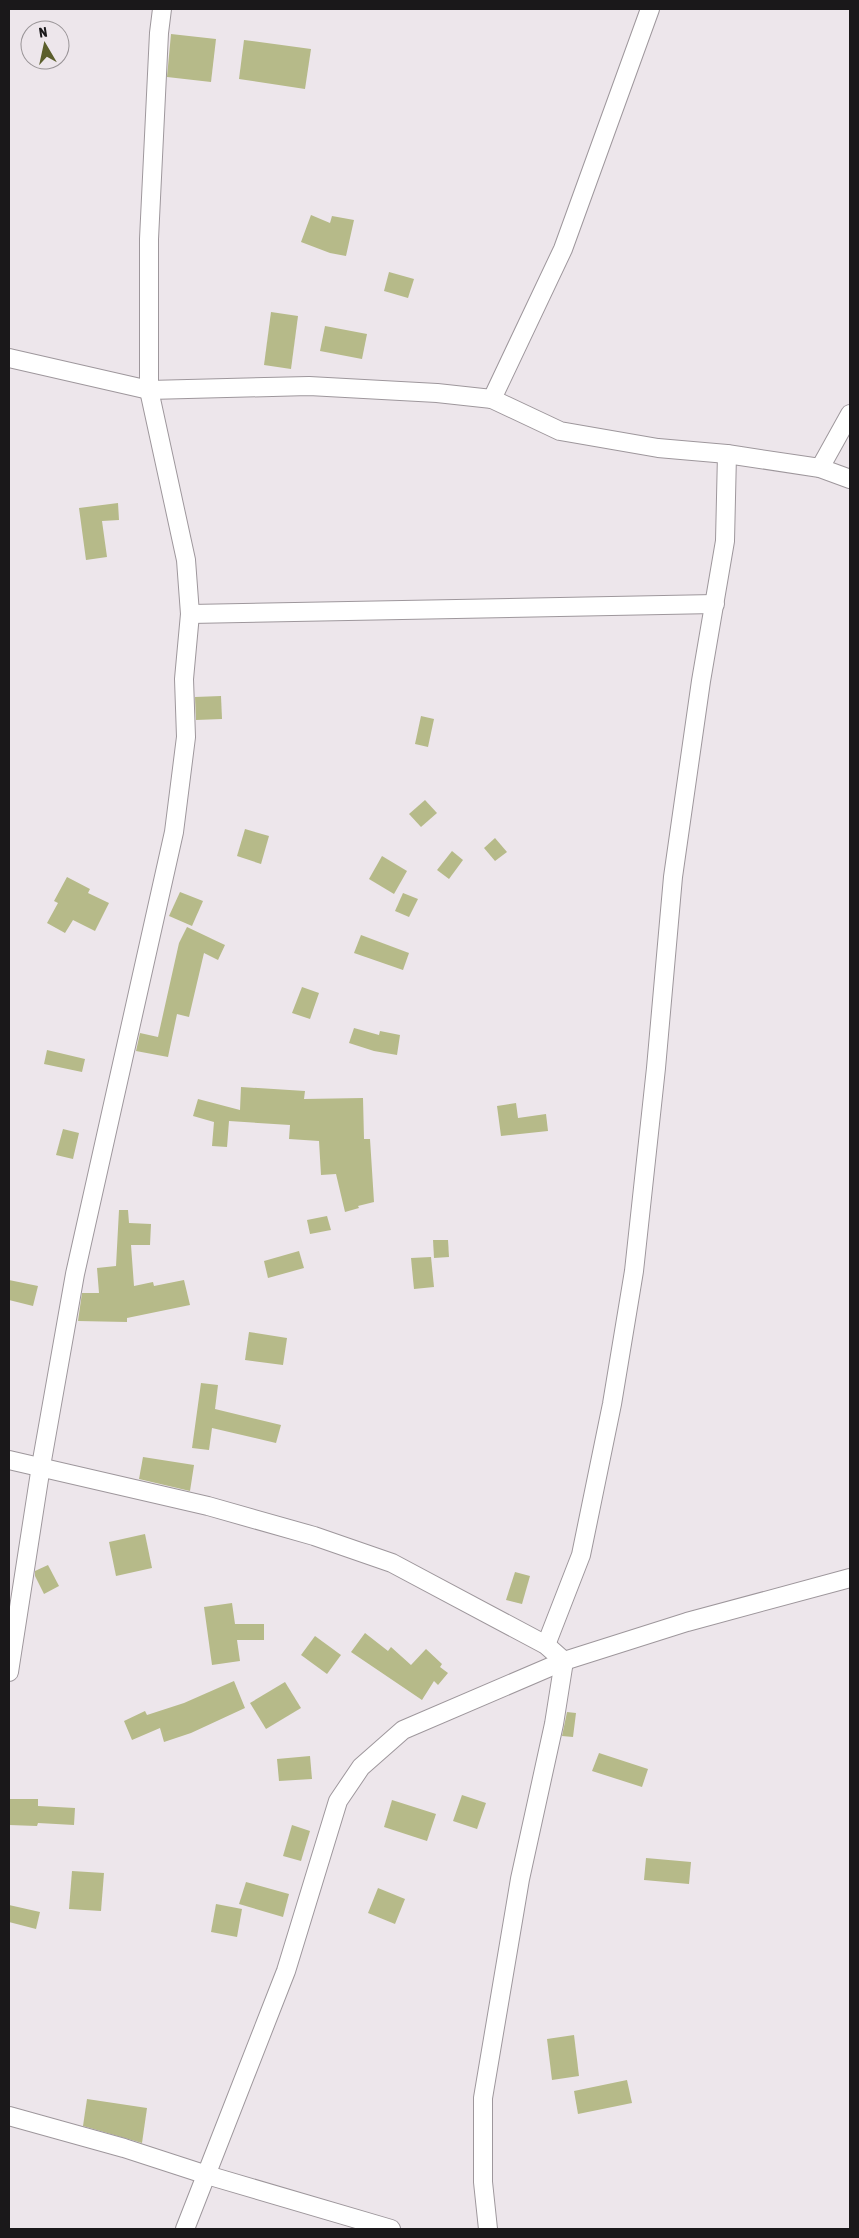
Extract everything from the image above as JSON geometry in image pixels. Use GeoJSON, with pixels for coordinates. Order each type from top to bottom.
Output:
{"type":"FeatureCollection","features":[{"type":"Feature","properties":{"kind":"street"},"geometry":{"type":"LineString","coordinates":[[9,1672],[41,1466],[75,1274],[174,832],[186,737],[184,679],[190,614],[186,560],[149,390],[149,238],[158,42],[162,9]]}},
{"type":"Feature","properties":{"kind":"street"},"geometry":{"type":"LineString","coordinates":[[492,399],[563,249],[650,9]]}},
{"type":"Feature","properties":{"kind":"street"},"geometry":{"type":"LineString","coordinates":[[9,358],[149,390],[309,386],[438,393],[492,399],[560,431],[658,448],[727,454],[820,468],[850,479]]}},
{"type":"Feature","properties":{"kind":"street"},"geometry":{"type":"LineString","coordinates":[[820,468],[850,414]]}},
{"type":"Feature","properties":{"kind":"street"},"geometry":{"type":"LineString","coordinates":[[546,1645],[581,1555],[612,1404],[634,1271],[656,1068],[673,877],[725,541],[727,454]]}},
{"type":"Feature","properties":{"kind":"street"},"geometry":{"type":"LineString","coordinates":[[190,614],[714,604]]}},
{"type":"Feature","properties":{"kind":"street"},"geometry":{"type":"LineString","coordinates":[[9,1460],[208,1506],[314,1536],[392,1563],[546,1645],[564,1661]]}},
{"type":"Feature","properties":{"kind":"street"},"geometry":{"type":"LineString","coordinates":[[185,2229],[286,1971],[338,1801],[361,1767],[402,1730],[564,1661],[687,1622],[850,1578]]}},
{"type":"Feature","properties":{"kind":"street"},"geometry":{"type":"LineString","coordinates":[[488,2229],[483,2182],[482,2098],[520,1879],[554,1724],[564,1661]]}},
{"type":"Feature","properties":{"kind":"street"},"geometry":{"type":"LineString","coordinates":[[9,2116],[124,2148],[207,2175],[391,2229]]}},
{"type":"Feature","properties":{"kind":"building"},"geometry":{"type":"Polygon","coordinates":[[[171,34],[216,39],[211,82],[167,77],[171,34]]]}},
{"type":"Feature","properties":{"kind":"building"},"geometry":{"type":"Polygon","coordinates":[[[244,40],[311,49],[305,89],[239,79],[244,40]]]}},
{"type":"Feature","properties":{"kind":"building"},"geometry":{"type":"Polygon","coordinates":[[[311,215],[330,223],[332,216],[354,220],[346,256],[330,253],[301,242],[311,215]]]}},
{"type":"Feature","properties":{"kind":"building"},"geometry":{"type":"Polygon","coordinates":[[[389,272],[414,279],[408,298],[384,291],[389,272]]]}},
{"type":"Feature","properties":{"kind":"building"},"geometry":{"type":"Polygon","coordinates":[[[271,312],[298,316],[291,369],[264,365],[271,312]]]}},
{"type":"Feature","properties":{"kind":"building"},"geometry":{"type":"Polygon","coordinates":[[[325,326],[367,334],[362,359],[320,351],[325,326]]]}},
{"type":"Feature","properties":{"kind":"building"},"geometry":{"type":"Polygon","coordinates":[[[118,503],[119,520],[102,521],[107,557],[86,560],[79,508],[118,503]]]}},
{"type":"Feature","properties":{"kind":"building"},"geometry":{"type":"Polygon","coordinates":[[[221,696],[222,719],[196,720],[195,697],[221,696]]]}},
{"type":"Feature","properties":{"kind":"building"},"geometry":{"type":"Polygon","coordinates":[[[421,716],[434,719],[428,747],[415,744],[421,716]]]}},
{"type":"Feature","properties":{"kind":"building"},"geometry":{"type":"Polygon","coordinates":[[[425,800],[437,813],[421,827],[409,814],[425,800]]]}},
{"type":"Feature","properties":{"kind":"building"},"geometry":{"type":"Polygon","coordinates":[[[245,829],[269,836],[261,864],[237,856],[245,829]]]}},
{"type":"Feature","properties":{"kind":"building"},"geometry":{"type":"Polygon","coordinates":[[[495,838],[507,852],[495,861],[484,848],[495,838]]]}},
{"type":"Feature","properties":{"kind":"building"},"geometry":{"type":"Polygon","coordinates":[[[452,851],[463,860],[449,879],[437,870],[452,851]]]}},
{"type":"Feature","properties":{"kind":"building"},"geometry":{"type":"Polygon","coordinates":[[[382,856],[407,871],[394,894],[369,879],[382,856]]]}},
{"type":"Feature","properties":{"kind":"building"},"geometry":{"type":"Polygon","coordinates":[[[67,877],[90,889],[88,893],[109,903],[95,931],[73,920],[65,933],[47,923],[58,903],[54,901],[67,877]]]}},
{"type":"Feature","properties":{"kind":"building"},"geometry":{"type":"Polygon","coordinates":[[[180,892],[203,901],[192,926],[169,916],[180,892]]]}},
{"type":"Feature","properties":{"kind":"building"},"geometry":{"type":"Polygon","coordinates":[[[403,893],[418,899],[409,917],[395,911],[403,893]]]}},
{"type":"Feature","properties":{"kind":"building"},"geometry":{"type":"Polygon","coordinates":[[[187,927],[225,945],[218,960],[204,953],[189,1017],[177,1014],[168,1057],[136,1051],[140,1033],[158,1037],[179,943],[187,927]]]}},
{"type":"Feature","properties":{"kind":"building"},"geometry":{"type":"Polygon","coordinates":[[[361,935],[409,953],[403,970],[354,953],[361,935]]]}},
{"type":"Feature","properties":{"kind":"building"},"geometry":{"type":"Polygon","coordinates":[[[302,987],[319,993],[310,1019],[292,1013],[302,987]]]}},
{"type":"Feature","properties":{"kind":"building"},"geometry":{"type":"Polygon","coordinates":[[[354,1028],[379,1035],[380,1031],[400,1035],[397,1055],[374,1051],[349,1043],[354,1028]]]}},
{"type":"Feature","properties":{"kind":"building"},"geometry":{"type":"Polygon","coordinates":[[[47,1050],[85,1059],[82,1072],[44,1064],[47,1050]]]}},
{"type":"Feature","properties":{"kind":"building"},"geometry":{"type":"Polygon","coordinates":[[[241,1087],[305,1091],[304,1099],[363,1098],[364,1139],[370,1139],[374,1202],[345,1212],[336,1174],[321,1175],[319,1141],[289,1139],[290,1125],[229,1121],[227,1147],[212,1146],[214,1122],[193,1116],[198,1099],[240,1110],[241,1087]]]}},
{"type":"Feature","properties":{"kind":"building"},"geometry":{"type":"Polygon","coordinates":[[[516,1103],[518,1118],[546,1114],[548,1131],[501,1136],[497,1106],[516,1103]]]}},
{"type":"Feature","properties":{"kind":"building"},"geometry":{"type":"Polygon","coordinates":[[[63,1129],[79,1133],[73,1159],[56,1155],[63,1129]]]}},
{"type":"Feature","properties":{"kind":"building"},"geometry":{"type":"Polygon","coordinates":[[[119,1210],[128,1210],[129,1223],[151,1224],[150,1245],[131,1245],[134,1286],[153,1282],[154,1286],[184,1280],[190,1305],[127,1318],[127,1322],[78,1321],[82,1293],[99,1293],[97,1268],[116,1266],[119,1210]]]}},
{"type":"Feature","properties":{"kind":"building"},"geometry":{"type":"Polygon","coordinates":[[[327,1216],[331,1230],[310,1234],[307,1220],[327,1216]]]}},
{"type":"Feature","properties":{"kind":"building"},"geometry":{"type":"Polygon","coordinates":[[[433,1240],[448,1240],[449,1257],[434,1258],[433,1240]]]}},
{"type":"Feature","properties":{"kind":"building"},"geometry":{"type":"Polygon","coordinates":[[[299,1251],[304,1268],[268,1278],[264,1261],[299,1251]]]}},
{"type":"Feature","properties":{"kind":"building"},"geometry":{"type":"Polygon","coordinates":[[[431,1257],[434,1287],[414,1289],[411,1258],[431,1257]]]}},
{"type":"Feature","properties":{"kind":"building"},"geometry":{"type":"Polygon","coordinates":[[[9,1280],[38,1286],[33,1306],[9,1300],[9,1280]]]}},
{"type":"Feature","properties":{"kind":"building"},"geometry":{"type":"Polygon","coordinates":[[[249,1332],[287,1338],[283,1365],[245,1360],[249,1332]]]}},
{"type":"Feature","properties":{"kind":"building"},"geometry":{"type":"Polygon","coordinates":[[[201,1383],[218,1385],[215,1409],[281,1425],[276,1443],[212,1428],[209,1450],[192,1448],[201,1383]]]}},
{"type":"Feature","properties":{"kind":"building"},"geometry":{"type":"Polygon","coordinates":[[[143,1457],[194,1465],[190,1491],[139,1479],[143,1457]]]}},
{"type":"Feature","properties":{"kind":"building"},"geometry":{"type":"Polygon","coordinates":[[[145,1534],[152,1568],[116,1576],[109,1542],[145,1534]]]}},
{"type":"Feature","properties":{"kind":"building"},"geometry":{"type":"Polygon","coordinates":[[[48,1565],[59,1586],[44,1594],[35,1576],[35,1571],[48,1565]]]}},
{"type":"Feature","properties":{"kind":"building"},"geometry":{"type":"Polygon","coordinates":[[[515,1572],[530,1576],[522,1604],[506,1600],[515,1572]]]}},
{"type":"Feature","properties":{"kind":"building"},"geometry":{"type":"Polygon","coordinates":[[[232,1603],[235,1624],[264,1624],[264,1640],[237,1640],[240,1661],[212,1665],[204,1607],[232,1603]]]}},
{"type":"Feature","properties":{"kind":"building"},"geometry":{"type":"Polygon","coordinates":[[[365,1633],[388,1651],[391,1647],[411,1665],[426,1649],[442,1664],[440,1667],[448,1673],[438,1685],[434,1681],[422,1700],[351,1652],[365,1633]]]}},
{"type":"Feature","properties":{"kind":"building"},"geometry":{"type":"Polygon","coordinates":[[[315,1636],[341,1655],[327,1674],[301,1655],[315,1636]]]}},
{"type":"Feature","properties":{"kind":"building"},"geometry":{"type":"Polygon","coordinates":[[[234,1681],[245,1708],[191,1733],[164,1742],[160,1728],[132,1740],[124,1721],[145,1711],[147,1715],[184,1703],[234,1681]]]}},
{"type":"Feature","properties":{"kind":"building"},"geometry":{"type":"Polygon","coordinates":[[[285,1682],[301,1708],[266,1729],[250,1703],[285,1682]]]}},
{"type":"Feature","properties":{"kind":"building"},"geometry":{"type":"Polygon","coordinates":[[[567,1712],[576,1713],[573,1737],[562,1736],[567,1712]]]}},
{"type":"Feature","properties":{"kind":"building"},"geometry":{"type":"Polygon","coordinates":[[[599,1753],[648,1769],[642,1787],[592,1771],[599,1753]]]}},
{"type":"Feature","properties":{"kind":"building"},"geometry":{"type":"Polygon","coordinates":[[[310,1756],[312,1779],[279,1781],[277,1759],[310,1756]]]}},
{"type":"Feature","properties":{"kind":"building"},"geometry":{"type":"Polygon","coordinates":[[[462,1795],[486,1803],[477,1829],[453,1821],[462,1795]]]}},
{"type":"Feature","properties":{"kind":"building"},"geometry":{"type":"Polygon","coordinates":[[[9,1799],[38,1799],[38,1806],[75,1808],[74,1825],[38,1823],[37,1826],[9,1825],[9,1799]]]}},
{"type":"Feature","properties":{"kind":"building"},"geometry":{"type":"Polygon","coordinates":[[[392,1800],[436,1814],[427,1841],[384,1827],[392,1800]]]}},
{"type":"Feature","properties":{"kind":"building"},"geometry":{"type":"Polygon","coordinates":[[[292,1825],[310,1831],[301,1861],[283,1856],[292,1825]]]}},
{"type":"Feature","properties":{"kind":"building"},"geometry":{"type":"Polygon","coordinates":[[[646,1858],[691,1862],[689,1884],[644,1880],[646,1858]]]}},
{"type":"Feature","properties":{"kind":"building"},"geometry":{"type":"Polygon","coordinates":[[[72,1871],[104,1873],[101,1911],[69,1909],[72,1871]]]}},
{"type":"Feature","properties":{"kind":"building"},"geometry":{"type":"Polygon","coordinates":[[[246,1882],[289,1894],[283,1917],[239,1904],[246,1882]]]}},
{"type":"Feature","properties":{"kind":"building"},"geometry":{"type":"Polygon","coordinates":[[[378,1888],[405,1899],[395,1924],[368,1913],[378,1888]]]}},
{"type":"Feature","properties":{"kind":"building"},"geometry":{"type":"Polygon","coordinates":[[[216,1904],[242,1909],[237,1937],[211,1932],[216,1904]]]}},
{"type":"Feature","properties":{"kind":"building"},"geometry":{"type":"Polygon","coordinates":[[[9,1905],[40,1912],[36,1929],[9,1922],[9,1905]]]}},
{"type":"Feature","properties":{"kind":"building"},"geometry":{"type":"Polygon","coordinates":[[[574,2035],[579,2076],[552,2080],[547,2039],[574,2035]]]}},
{"type":"Feature","properties":{"kind":"building"},"geometry":{"type":"Polygon","coordinates":[[[627,2080],[632,2103],[578,2114],[574,2091],[627,2080]]]}},
{"type":"Feature","properties":{"kind":"building"},"geometry":{"type":"Polygon","coordinates":[[[87,2099],[147,2108],[142,2143],[83,2126],[87,2099]]]}}]}
